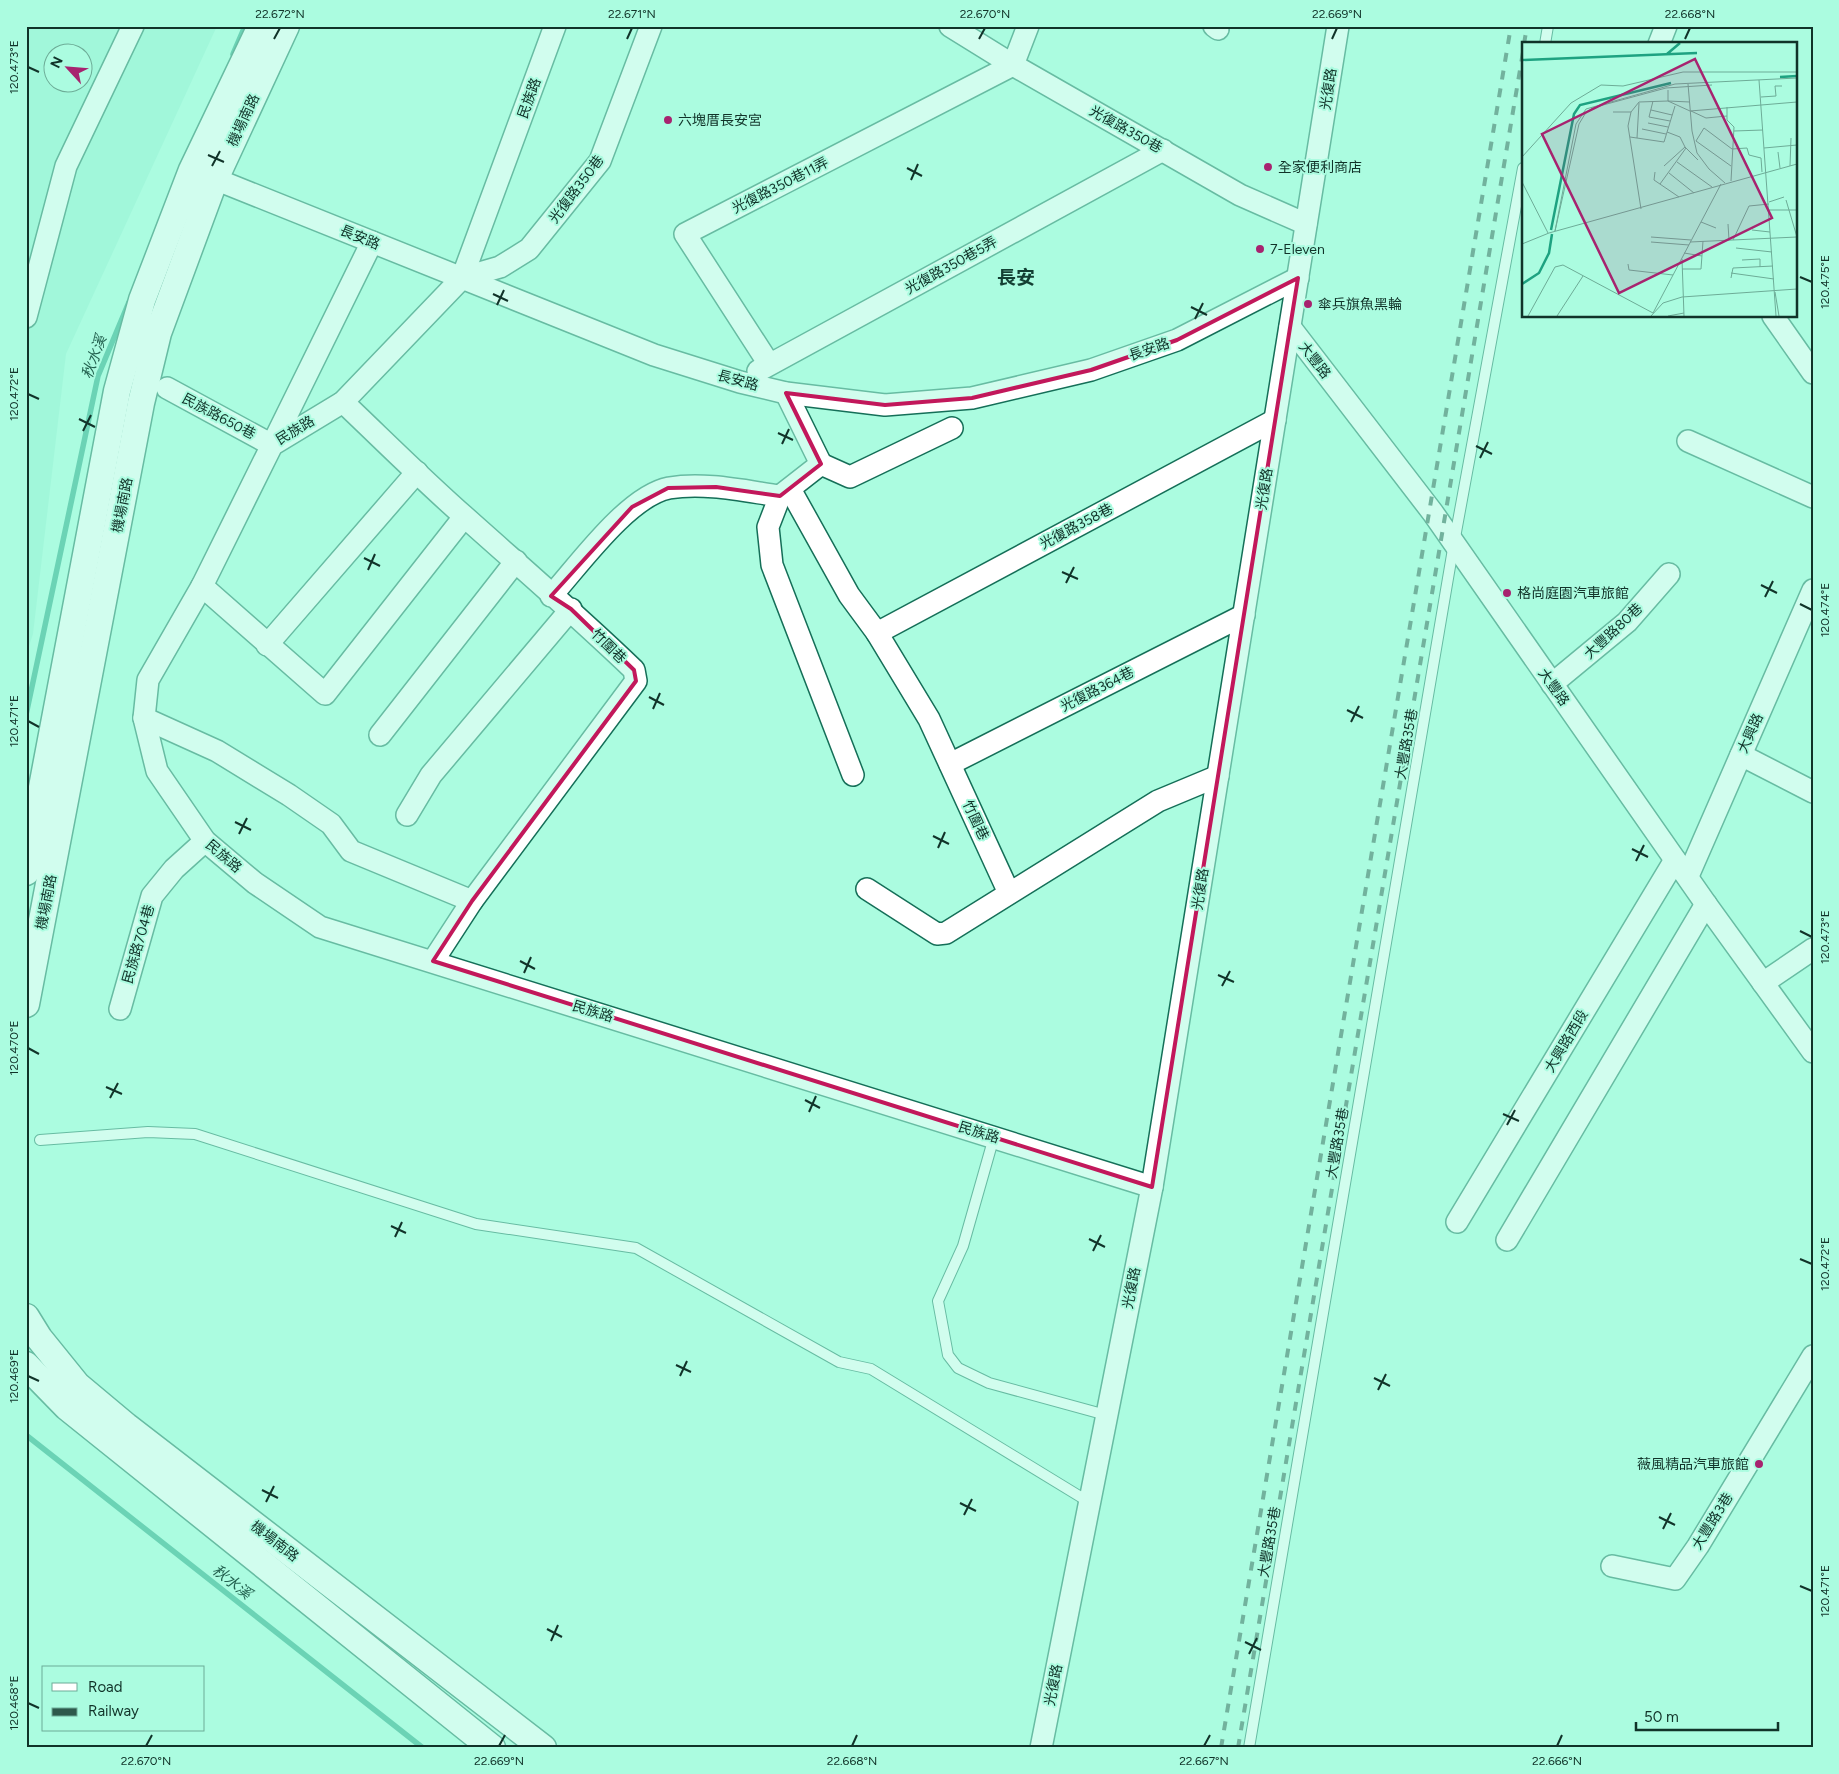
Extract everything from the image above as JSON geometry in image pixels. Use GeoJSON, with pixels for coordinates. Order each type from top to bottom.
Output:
{"type":"FeatureCollection","features":[{"type":"Feature","properties":{"kind":"street"},"geometry":{"type":"LineString","coordinates":[[26,317],[66,166],[134,26]]}},
{"type":"Feature","properties":{"kind":"street","name":"機場南路"},"geometry":{"type":"LineString","coordinates":[[26,1004],[141,403],[158,333],[204,175],[261,26]]}},
{"type":"Feature","properties":{"kind":"street","name":"機場南路"},"geometry":{"type":"LineString","coordinates":[[26,872],[117,391],[142,300],[204,175],[286,26]]}},
{"type":"Feature","properties":{"kind":"street","name":"民族路"},"geometry":{"type":"LineString","coordinates":[[555,26],[462,278],[343,402],[272,445],[202,586],[148,680],[144,718],[157,771],[205,841],[255,883],[320,928],[433,961],[1152,1187]]}},
{"type":"Feature","properties":{"kind":"street","name":"光復路350巷"},"geometry":{"type":"LineString","coordinates":[[462,278],[500,267],[529,249],[600,161],[651,26]]}},
{"type":"Feature","properties":{"kind":"street","name":"光復路350巷"},"geometry":{"type":"LineString","coordinates":[[950,26],[1013,65],[1240,195],[1306,224]]}},
{"type":"Feature","properties":{"kind":"street"},"geometry":{"type":"LineString","coordinates":[[1013,65],[1028,26]]}},
{"type":"Feature","properties":{"kind":"street","name":"光復路"},"geometry":{"type":"LineString","coordinates":[[1040,1748],[1152,1187],[1338,26]]}},
{"type":"Feature","properties":{"kind":"street"},"geometry":{"type":"LineString","coordinates":[[1660,42],[1666,26]]}},
{"type":"Feature","properties":{"kind":"street","name":"光復路350巷11弄"},"geometry":{"type":"LineString","coordinates":[[769,364],[685,234],[1013,65]]}},
{"type":"Feature","properties":{"kind":"street","name":"光復路350巷5弄"},"geometry":{"type":"LineString","coordinates":[[740,382],[769,364],[1163,150]]}},
{"type":"Feature","properties":{"kind":"street","name":"長安路"},"geometry":{"type":"LineString","coordinates":[[204,175],[654,355],[740,382],[786,393],[885,405],[972,398],[1091,370],[1177,340],[1298,278]]}},
{"type":"Feature","properties":{"kind":"street"},"geometry":{"type":"LineString","coordinates":[[272,445],[372,242]]}},
{"type":"Feature","properties":{"kind":"street"},"geometry":{"type":"LineString","coordinates":[[1774,318],[1813,373]]}},
{"type":"Feature","properties":{"kind":"street","name":"大豐路"},"geometry":{"type":"LineString","coordinates":[[1290,327],[1454,543],[1706,904],[1763,983],[1806,1037],[1813,1052]]}},
{"type":"Feature","properties":{"kind":"street","name":"民族路650巷"},"geometry":{"type":"LineString","coordinates":[[167,388],[272,445]]}},
{"type":"Feature","properties":{"kind":"street"},"geometry":{"type":"LineString","coordinates":[[786,393],[821,464],[850,477],[952,428]]}},
{"type":"Feature","properties":{"kind":"street","name":"竹圍巷"},"geometry":{"type":"LineString","coordinates":[[343,402],[464,517],[516,561],[552,596],[571,609],[634,670],[636,681],[472,901],[433,961]]}},
{"type":"Feature","properties":{"kind":"street","name":"光復路358巷"},"geometry":{"type":"LineString","coordinates":[[877,633],[1275,420]]}},
{"type":"Feature","properties":{"kind":"street"},"geometry":{"type":"LineString","coordinates":[[1688,441],[1813,497]]}},
{"type":"Feature","properties":{"kind":"street"},"geometry":{"type":"LineString","coordinates":[[821,464],[785,493],[768,526],[772,565],[853,775]]}},
{"type":"Feature","properties":{"kind":"street"},"geometry":{"type":"LineString","coordinates":[[267,645],[417,472]]}},
{"type":"Feature","properties":{"kind":"street"},"geometry":{"type":"LineString","coordinates":[[552,596],[632,507],[654,494],[668,488],[716,487],[785,493]]}},
{"type":"Feature","properties":{"kind":"street","name":"竹圍巷"},"geometry":{"type":"LineString","coordinates":[[785,493],[849,595],[877,633],[929,719],[1009,893]]}},
{"type":"Feature","properties":{"kind":"street"},"geometry":{"type":"LineString","coordinates":[[202,586],[325,694],[464,517]]}},
{"type":"Feature","properties":{"kind":"street"},"geometry":{"type":"LineString","coordinates":[[380,735],[516,561]]}},
{"type":"Feature","properties":{"kind":"street","name":"大豐路80巷"},"geometry":{"type":"LineString","coordinates":[[1552,684],[1626,622],[1669,574]]}},
{"type":"Feature","properties":{"kind":"street","name":"大興路"},"geometry":{"type":"LineString","coordinates":[[1681,868],[1741,755],[1813,590]]}},
{"type":"Feature","properties":{"kind":"street"},"geometry":{"type":"LineString","coordinates":[[407,815],[431,775],[571,609]]}},
{"type":"Feature","properties":{"kind":"street","name":"光復路364巷"},"geometry":{"type":"LineString","coordinates":[[950,764],[1244,615]]}},
{"type":"Feature","properties":{"kind":"street"},"geometry":{"type":"LineString","coordinates":[[144,718],[218,751],[289,794],[331,824],[350,851],[472,901]]}},
{"type":"Feature","properties":{"kind":"street"},"geometry":{"type":"LineString","coordinates":[[1741,755],[1813,792]]}},
{"type":"Feature","properties":{"kind":"street"},"geometry":{"type":"LineString","coordinates":[[867,889],[937,934],[946,934],[1158,801],[1218,776]]}},
{"type":"Feature","properties":{"kind":"street","name":"民族路704巷"},"geometry":{"type":"LineString","coordinates":[[120,1009],[152,896],[174,869],[205,841]]}},
{"type":"Feature","properties":{"kind":"street","name":"大興路西段"},"geometry":{"type":"LineString","coordinates":[[1457,1222],[1681,868]]}},
{"type":"Feature","properties":{"kind":"street"},"geometry":{"type":"LineString","coordinates":[[1508,1240],[1706,904]]}},
{"type":"Feature","properties":{"kind":"street"},"geometry":{"type":"LineString","coordinates":[[1763,983],[1813,949]]}},
{"type":"Feature","properties":{"kind":"street","name":"機場南路"},"geometry":{"type":"LineString","coordinates":[[26,1317],[39,1338],[77,1385],[98,1403],[543,1748]]}},
{"type":"Feature","properties":{"kind":"street","name":"大豐路3巷"},"geometry":{"type":"LineString","coordinates":[[1612,1566],[1675,1579],[1698,1546],[1813,1356]]}},
{"type":"Feature","properties":{"kind":"street","name":"機場南路"},"geometry":{"type":"LineString","coordinates":[[26,1365],[67,1407],[492,1748]]}},
{"type":"Feature","properties":{"kind":"lane"},"geometry":{"type":"LineString","coordinates":[[1545,42],[1548,26]]}},
{"type":"Feature","properties":{"kind":"lane","name":"大豐路35巷"},"geometry":{"type":"LineString","coordinates":[[1249,1748],[1454,543],[1522,173]]}},
{"type":"Feature","properties":{"kind":"lane"},"geometry":{"type":"LineString","coordinates":[[40,1140],[148,1132],[195,1134],[476,1224],[636,1248],[839,1362],[871,1369],[1089,1502]]}},
{"type":"Feature","properties":{"kind":"lane"},"geometry":{"type":"LineString","coordinates":[[994,1137],[963,1246],[938,1301],[948,1355],[958,1368],[989,1383],[1106,1415]]}},
{"type":"Feature","properties":{"kind":"highlighted area"},"geometry":{"type":"Polygon","coordinates":[[[1298,278],[1152,1187],[433,961],[472,901],[636,681],[634,670],[571,609],[551,596],[632,507],[654,494],[668,488],[716,487],[780,496],[821,464],[786,393],[885,405],[972,398],[1091,370],[1177,340],[1298,278]]]}},
{"type":"Feature","properties":{"kind":"shaded area"},"geometry":{"type":"Polygon","coordinates":[[[26,26],[217,26],[66,354],[33,634],[26,655],[26,26]]]}},
{"type":"Feature","properties":{"kind":"waterway","name":"秋水溪"},"geometry":{"type":"LineString","coordinates":[[233,54],[245,26]]}},
{"type":"Feature","properties":{"kind":"waterway","name":"秋水溪"},"geometry":{"type":"LineString","coordinates":[[26,715],[98,376],[129,302]]}},
{"type":"Feature","properties":{"kind":"waterway","name":"秋水溪"},"geometry":{"type":"LineString","coordinates":[[26,1435],[423,1748]]}},
{"type":"Feature","properties":{"kind":"railway"},"geometry":{"type":"LineString","coordinates":[[1221,1748],[1511,26]]}},
{"type":"Feature","properties":{"kind":"railway"},"geometry":{"type":"LineString","coordinates":[[1524,42],[1527,26]]}},
{"type":"Feature","properties":{"kind":"railway"},"geometry":{"type":"LineString","coordinates":[[1238,1748],[1522,58]]}},
{"type":"Feature","properties":{"kind":"place","name":"六塊厝長安宮"},"geometry":{"type":"Point","coordinates":[668,120]}},
{"type":"Feature","properties":{"kind":"place","name":"全家便利商店"},"geometry":{"type":"Point","coordinates":[1268,167]}},
{"type":"Feature","properties":{"kind":"place","name":"7-Eleven"},"geometry":{"type":"Point","coordinates":[1260,249]}},
{"type":"Feature","properties":{"kind":"place","name":"傘兵旗魚黑輪"},"geometry":{"type":"Point","coordinates":[1308,304]}},
{"type":"Feature","properties":{"kind":"place","name":"格尚庭園汽車旅館"},"geometry":{"type":"Point","coordinates":[1507,593]}},
{"type":"Feature","properties":{"kind":"place","name":"薇風精品汽車旅館"},"geometry":{"type":"Point","coordinates":[1759,1464]}},
{"type":"Feature","properties":{"kind":"district","name":"長安"},"geometry":{"type":"Point","coordinates":[1016,277]}}]}
